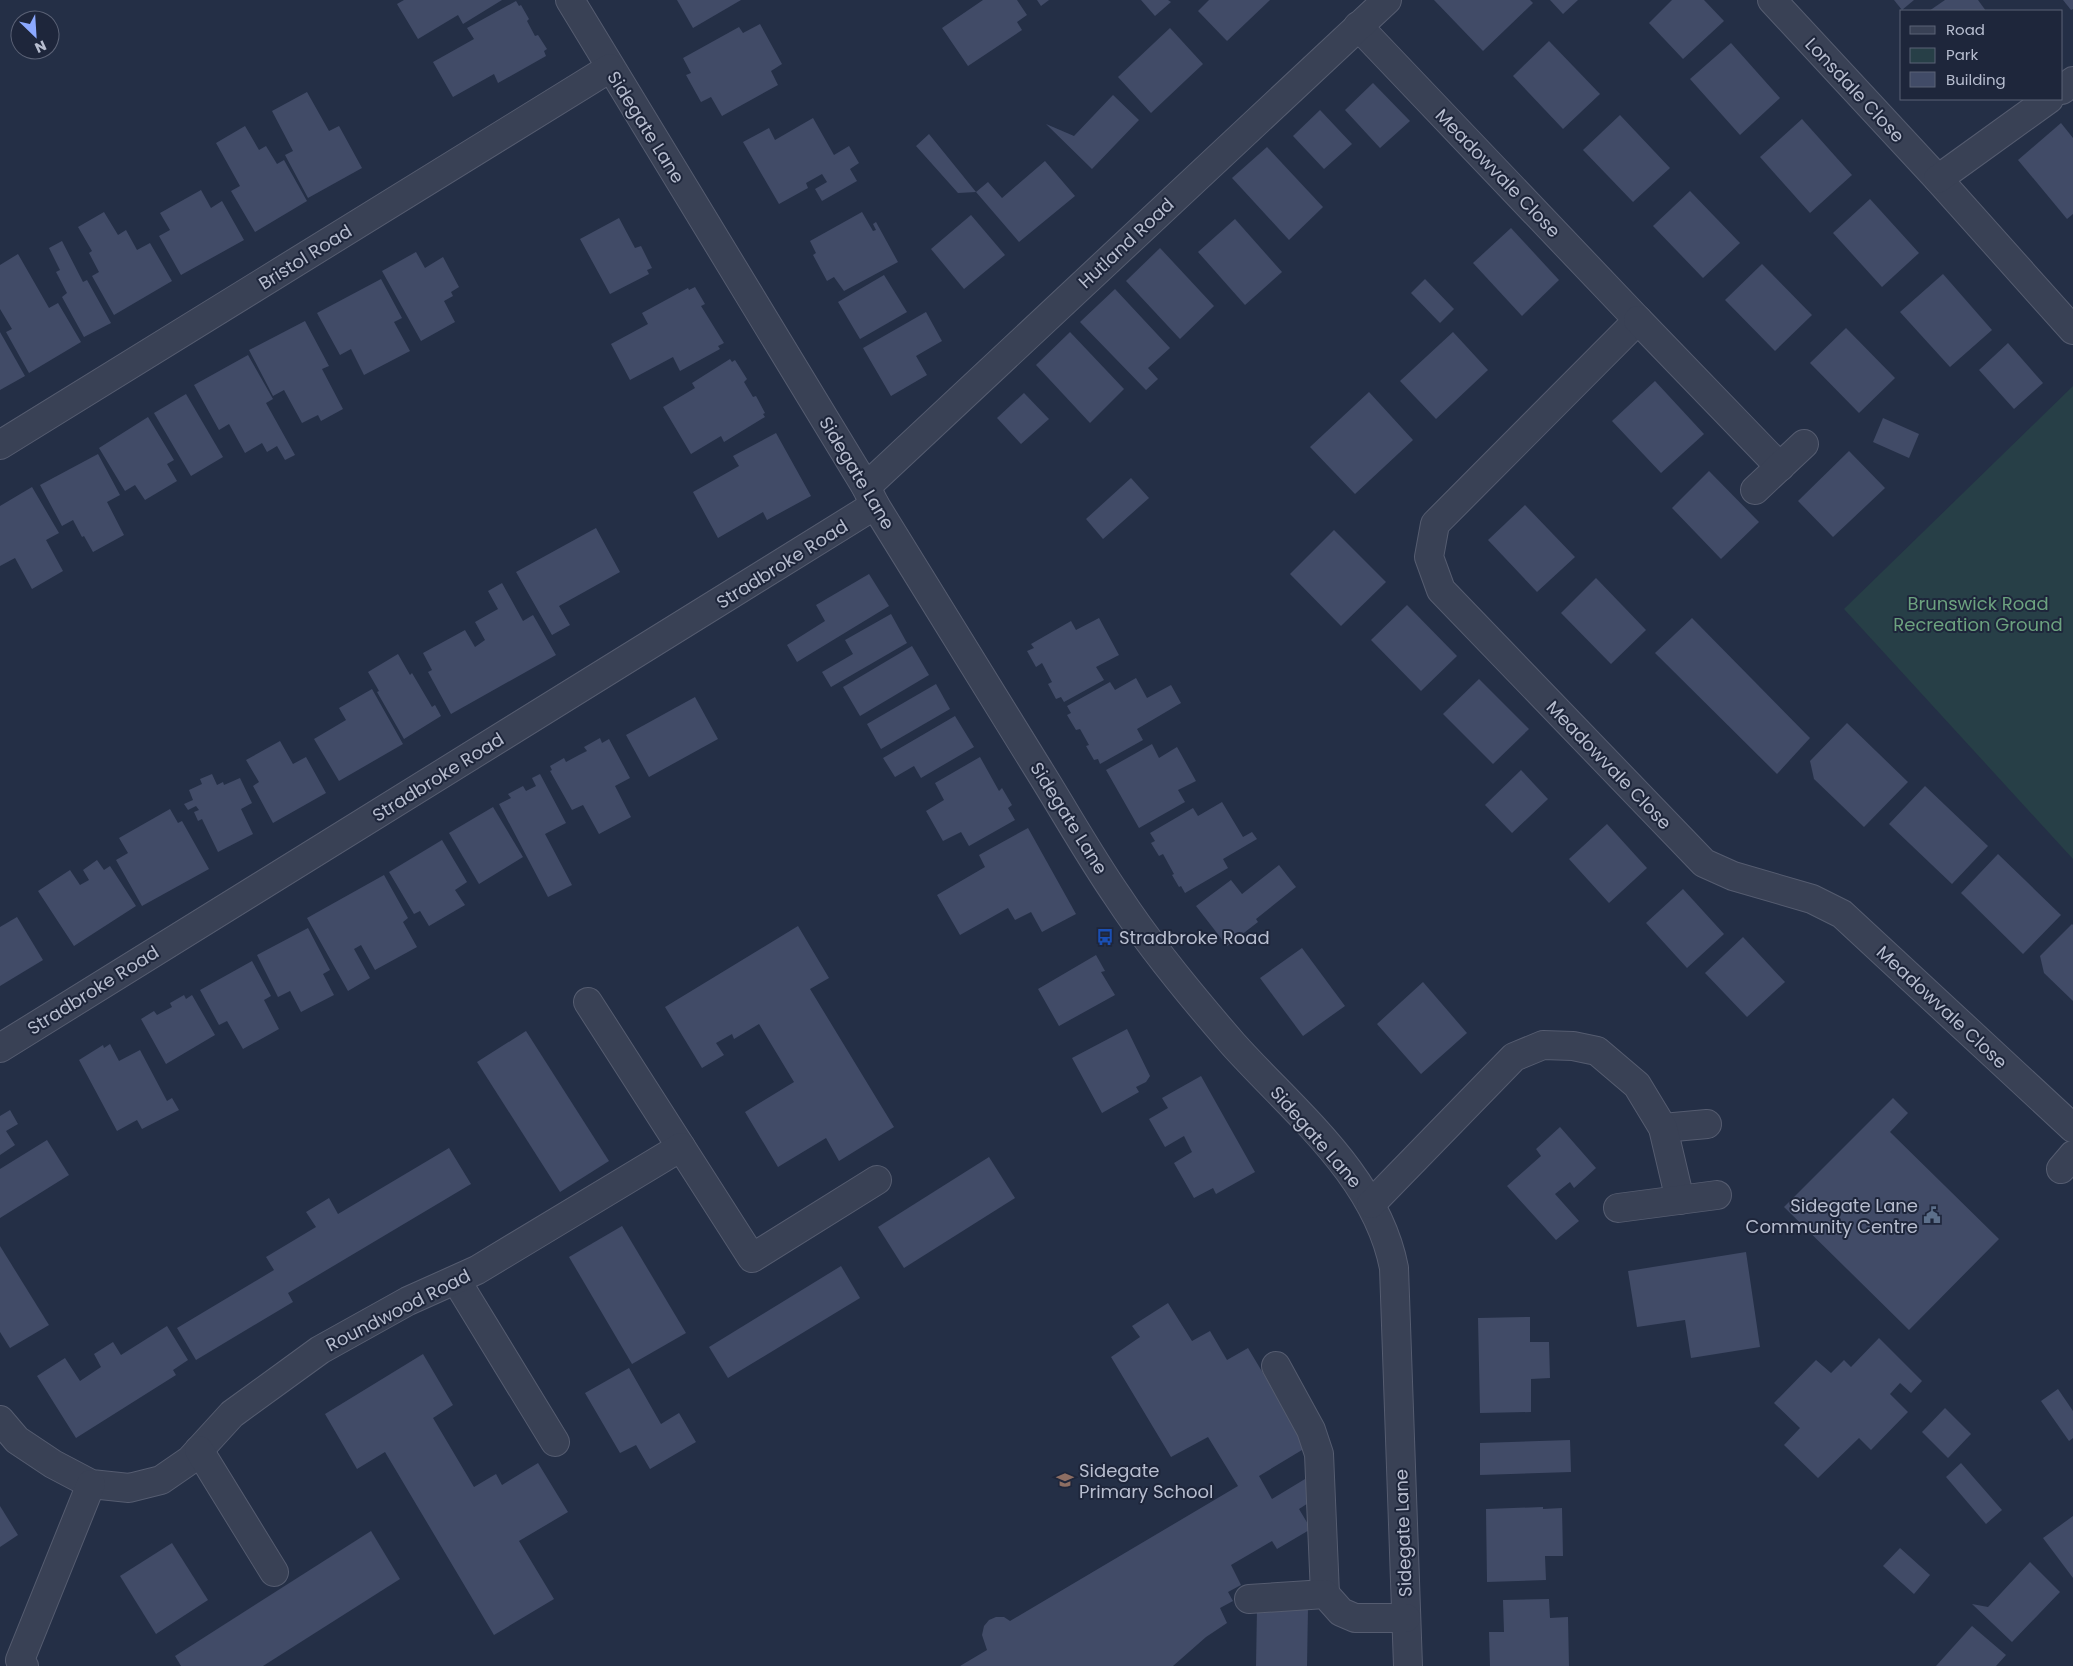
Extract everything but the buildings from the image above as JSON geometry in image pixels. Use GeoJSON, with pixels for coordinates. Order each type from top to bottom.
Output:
{"type":"FeatureCollection","features":[{"type":"Feature","properties":{"kind":"street","name":"Hutland Road"},"geometry":{"type":"LineString","coordinates":[[871,496],[1387,0]]}},
{"type":"Feature","properties":{"kind":"street","name":"Lonsdale Close"},"geometry":{"type":"LineString","coordinates":[[1772,0],[1938,179],[2073,330]]}},
{"type":"Feature","properties":{"kind":"street","name":"Sidegate Lane"},"geometry":{"type":"LineString","coordinates":[[580,4],[610,68],[1118,898],[1195,999],[1323,1140],[1358,1184],[1371,1204],[1386,1236],[1394,1268],[1408,1666]]}},
{"type":"Feature","properties":{"kind":"street","name":"Meadowvale Close"},"geometry":{"type":"LineString","coordinates":[[1358,26],[1780,467]]}},
{"type":"Feature","properties":{"kind":"street","name":"Bristol Road"},"geometry":{"type":"LineString","coordinates":[[0,446],[610,68]]}},
{"type":"Feature","properties":{"kind":"street"},"geometry":{"type":"LineString","coordinates":[[2063,89],[2073,81]]}},
{"type":"Feature","properties":{"kind":"street"},"geometry":{"type":"LineString","coordinates":[[1938,179],[2048,100]]}},
{"type":"Feature","properties":{"kind":"street","name":"Meadowvale Close"},"geometry":{"type":"LineString","coordinates":[[1638,320],[1436,524],[1429,557],[1441,590],[1704,863],[1733,876],[1812,899],[1842,914],[2073,1128]]}},
{"type":"Feature","properties":{"kind":"street"},"geometry":{"type":"LineString","coordinates":[[1755,490],[1804,444]]}},
{"type":"Feature","properties":{"kind":"street","name":"Stradbroke Road"},"geometry":{"type":"LineString","coordinates":[[0,1048],[871,496]]}},
{"type":"Feature","properties":{"kind":"street"},"geometry":{"type":"LineString","coordinates":[[588,1002],[752,1258],[877,1180]]}},
{"type":"Feature","properties":{"kind":"street"},"geometry":{"type":"LineString","coordinates":[[1371,1204],[1514,1057],[1543,1045],[1573,1046],[1597,1051],[1637,1085],[1663,1128],[1680,1200]]}},
{"type":"Feature","properties":{"kind":"street"},"geometry":{"type":"LineString","coordinates":[[1663,1128],[1707,1124]]}},
{"type":"Feature","properties":{"kind":"street","name":"Roundwood Road"},"geometry":{"type":"LineString","coordinates":[[0,1420],[17,1440],[53,1464],[91,1484],[129,1488],[161,1480],[190,1460],[232,1414],[320,1350],[408,1301],[486,1265],[681,1147]]}},
{"type":"Feature","properties":{"kind":"street"},"geometry":{"type":"LineString","coordinates":[[1618,1208],[1718,1195]]}},
{"type":"Feature","properties":{"kind":"street"},"geometry":{"type":"LineString","coordinates":[[456,1280],[555,1442]]}},
{"type":"Feature","properties":{"kind":"street"},"geometry":{"type":"LineString","coordinates":[[1276,1366],[1311,1430],[1319,1454],[1325,1594],[1341,1612],[1355,1618],[1406,1618]]}},
{"type":"Feature","properties":{"kind":"street"},"geometry":{"type":"LineString","coordinates":[[199,1450],[274,1572]]}},
{"type":"Feature","properties":{"kind":"street"},"geometry":{"type":"LineString","coordinates":[[24,1666],[20,1660],[91,1484]]}},
{"type":"Feature","properties":{"kind":"street"},"geometry":{"type":"LineString","coordinates":[[1250,1599],[1325,1594]]}},
{"type":"Feature","properties":{"kind":"green space","name":"Brunswick Road Recreation Ground"},"geometry":{"type":"Polygon","coordinates":[[[2073,386],[2073,859],[1844,609],[2073,386]]]}},
{"type":"Feature","properties":{"kind":"place","name":"Stradbroke Road"},"geometry":{"type":"Point","coordinates":[1105,937]}},
{"type":"Feature","properties":{"kind":"place","name":"Sidegate Lane Community Centre"},"geometry":{"type":"Point","coordinates":[1932,1215]}},
{"type":"Feature","properties":{"kind":"place","name":"Sidegate Primary School"},"geometry":{"type":"Point","coordinates":[1065,1480]}}]}
